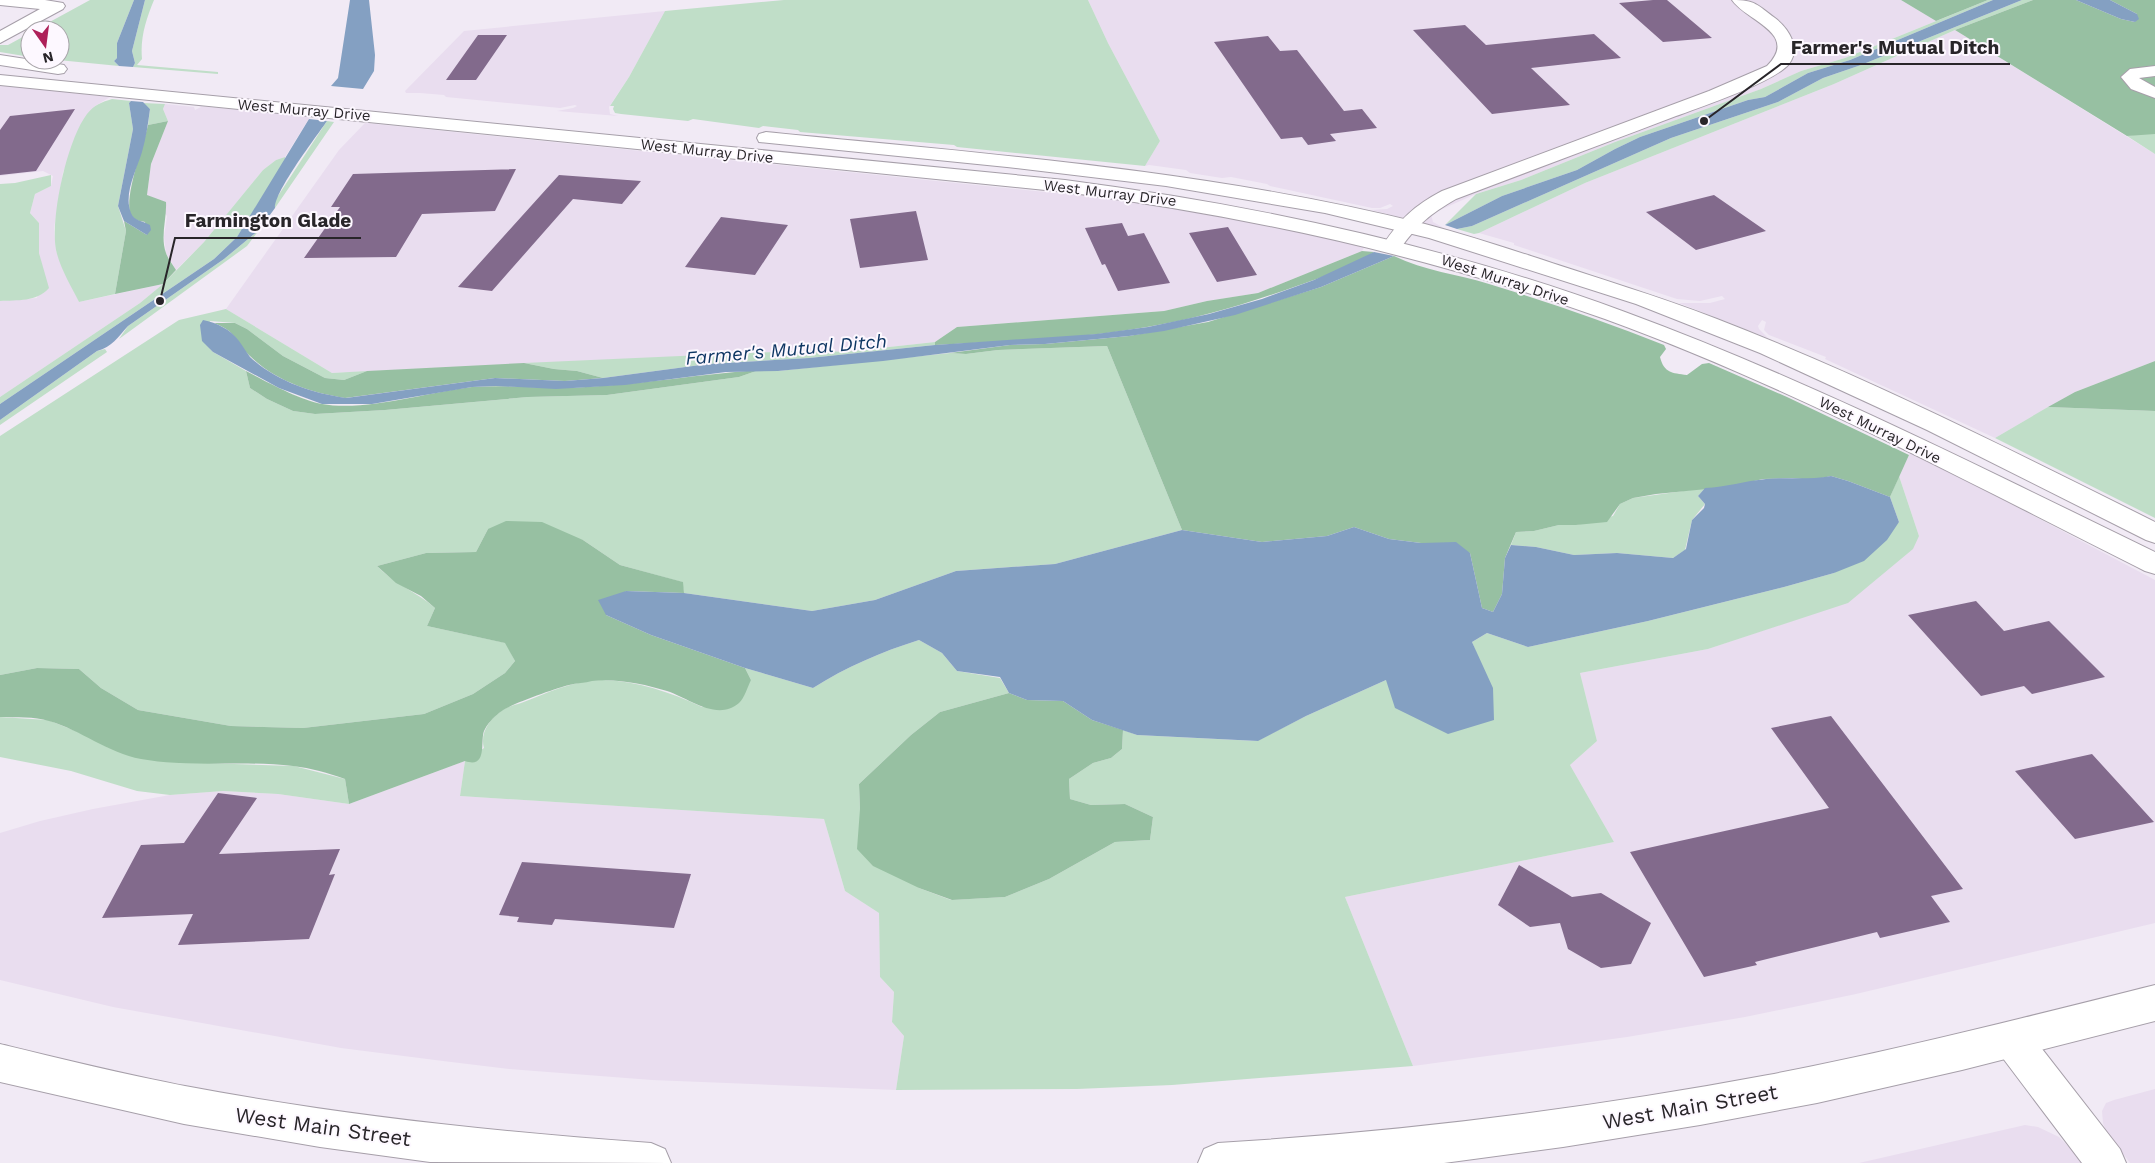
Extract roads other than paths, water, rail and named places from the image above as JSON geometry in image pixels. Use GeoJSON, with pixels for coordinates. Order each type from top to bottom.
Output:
{"type":"FeatureCollection","features":[{"type":"Feature","properties":{"kind":"main road"},"geometry":{"type":"LineString","coordinates":[[0,0],[63,3]]}},
{"type":"Feature","properties":{"kind":"main road"},"geometry":{"type":"LineString","coordinates":[[1393,245],[1406,225],[1419,211],[1449,195],[1714,95],[1772,70],[1782,61],[1785,48],[1784,36],[1774,25],[1740,0]]}},
{"type":"Feature","properties":{"kind":"main road"},"geometry":{"type":"LineString","coordinates":[[0,38],[63,3]]}},
{"type":"Feature","properties":{"kind":"main road","name":"West Murray Drive"},"geometry":{"type":"LineString","coordinates":[[0,60],[42,68],[1076,168],[1152,177],[1255,193],[1406,225],[1597,284],[1709,324],[1842,380],[2155,533]]}},
{"type":"Feature","properties":{"kind":"main road"},"geometry":{"type":"LineString","coordinates":[[2155,71],[2136,73],[2130,77],[2141,88],[2155,93]]}},
{"type":"Feature","properties":{"kind":"main road","name":"West Murray Drive"},"geometry":{"type":"LineString","coordinates":[[0,80],[1120,192],[1288,220],[1393,245],[1582,304],[1689,344],[1824,401],[2155,564]]}},
{"type":"Feature","properties":{"kind":"main road","name":"West Main Street"},"geometry":{"type":"LineString","coordinates":[[1218,1163],[1284,1159],[1394,1158],[1523,1134],[1721,1102],[1878,1071],[2012,1040],[2155,1003]]}},
{"type":"Feature","properties":{"kind":"main road"},"geometry":{"type":"LineString","coordinates":[[2012,1040],[2106,1163]]}},
{"type":"Feature","properties":{"kind":"main road","name":"West Main Street"},"geometry":{"type":"LineString","coordinates":[[0,1063],[210,1110],[368,1135],[544,1156],[651,1163]]}},
{"type":"Feature","properties":{"kind":"water"},"geometry":{"type":"Polygon","coordinates":[[[134,0],[145,0],[132,51],[135,63],[133,67],[119,66],[114,61],[117,58],[117,43],[134,0]]]}},
{"type":"Feature","properties":{"kind":"water"},"geometry":{"type":"Polygon","coordinates":[[[350,0],[369,0],[375,55],[374,71],[363,89],[331,86],[338,78],[350,0]]]}},
{"type":"Feature","properties":{"kind":"water"},"geometry":{"type":"Polygon","coordinates":[[[1993,0],[2022,0],[1861,65],[1823,78],[1778,102],[1671,138],[1472,226],[1457,229],[1445,225],[1502,196],[1577,170],[1640,137],[1748,100],[1765,97],[1808,73],[1850,60],[1993,0]]]}},
{"type":"Feature","properties":{"kind":"water"},"geometry":{"type":"Polygon","coordinates":[[[2076,0],[2110,0],[2137,14],[2139,19],[2135,22],[2121,19],[2076,0]]]}},
{"type":"Feature","properties":{"kind":"water"},"geometry":{"type":"Polygon","coordinates":[[[131,101],[143,102],[150,109],[147,131],[129,198],[132,216],[150,225],[151,230],[147,235],[124,221],[118,206],[133,129],[129,103],[131,101]]]}},
{"type":"Feature","properties":{"kind":"water"},"geometry":{"type":"Polygon","coordinates":[[[309,119],[327,121],[288,178],[276,200],[275,208],[259,230],[224,259],[128,326],[111,344],[97,351],[0,420],[0,404],[214,259],[237,237],[309,119]]]}},
{"type":"Feature","properties":{"kind":"water"},"geometry":{"type":"Polygon","coordinates":[[[1374,252],[1394,256],[1321,287],[1235,315],[1164,331],[1045,344],[1010,345],[883,361],[778,371],[726,372],[625,385],[556,389],[496,386],[472,387],[372,404],[322,404],[279,388],[213,352],[202,341],[200,325],[203,320],[227,330],[239,341],[250,357],[271,373],[295,385],[320,393],[346,398],[495,378],[565,381],[603,378],[708,364],[809,358],[935,345],[1096,334],[1148,327],[1209,314],[1262,299],[1314,280],[1374,252]]]}},
{"type":"Feature","properties":{"kind":"water"},"geometry":{"type":"Polygon","coordinates":[[[1831,476],[1890,497],[1899,522],[1887,540],[1864,561],[1834,573],[1784,587],[1648,621],[1528,647],[1487,633],[1472,642],[1493,688],[1494,720],[1448,734],[1395,708],[1386,680],[1306,716],[1258,741],[1137,735],[1092,720],[1063,701],[1027,700],[1009,693],[1000,677],[957,671],[942,653],[919,640],[864,661],[838,673],[813,688],[745,668],[651,635],[606,615],[598,600],[626,591],[684,593],[812,611],[875,600],[956,571],[1055,564],[1182,530],[1262,542],[1327,536],[1354,527],[1389,539],[1421,543],[1456,542],[1470,553],[1482,608],[1493,612],[1502,594],[1505,558],[1511,545],[1536,547],[1574,555],[1617,553],[1673,558],[1686,549],[1692,520],[1704,508],[1705,504],[1698,496],[1705,488],[1766,479],[1831,476]]]}},
{"type":"Feature","properties":{"kind":"place","name":"Farmer's Mutual Ditch"},"geometry":{"type":"Point","coordinates":[1704,121]}},
{"type":"Feature","properties":{"kind":"place","name":"Farmington Glade"},"geometry":{"type":"Point","coordinates":[160,301]}}]}
